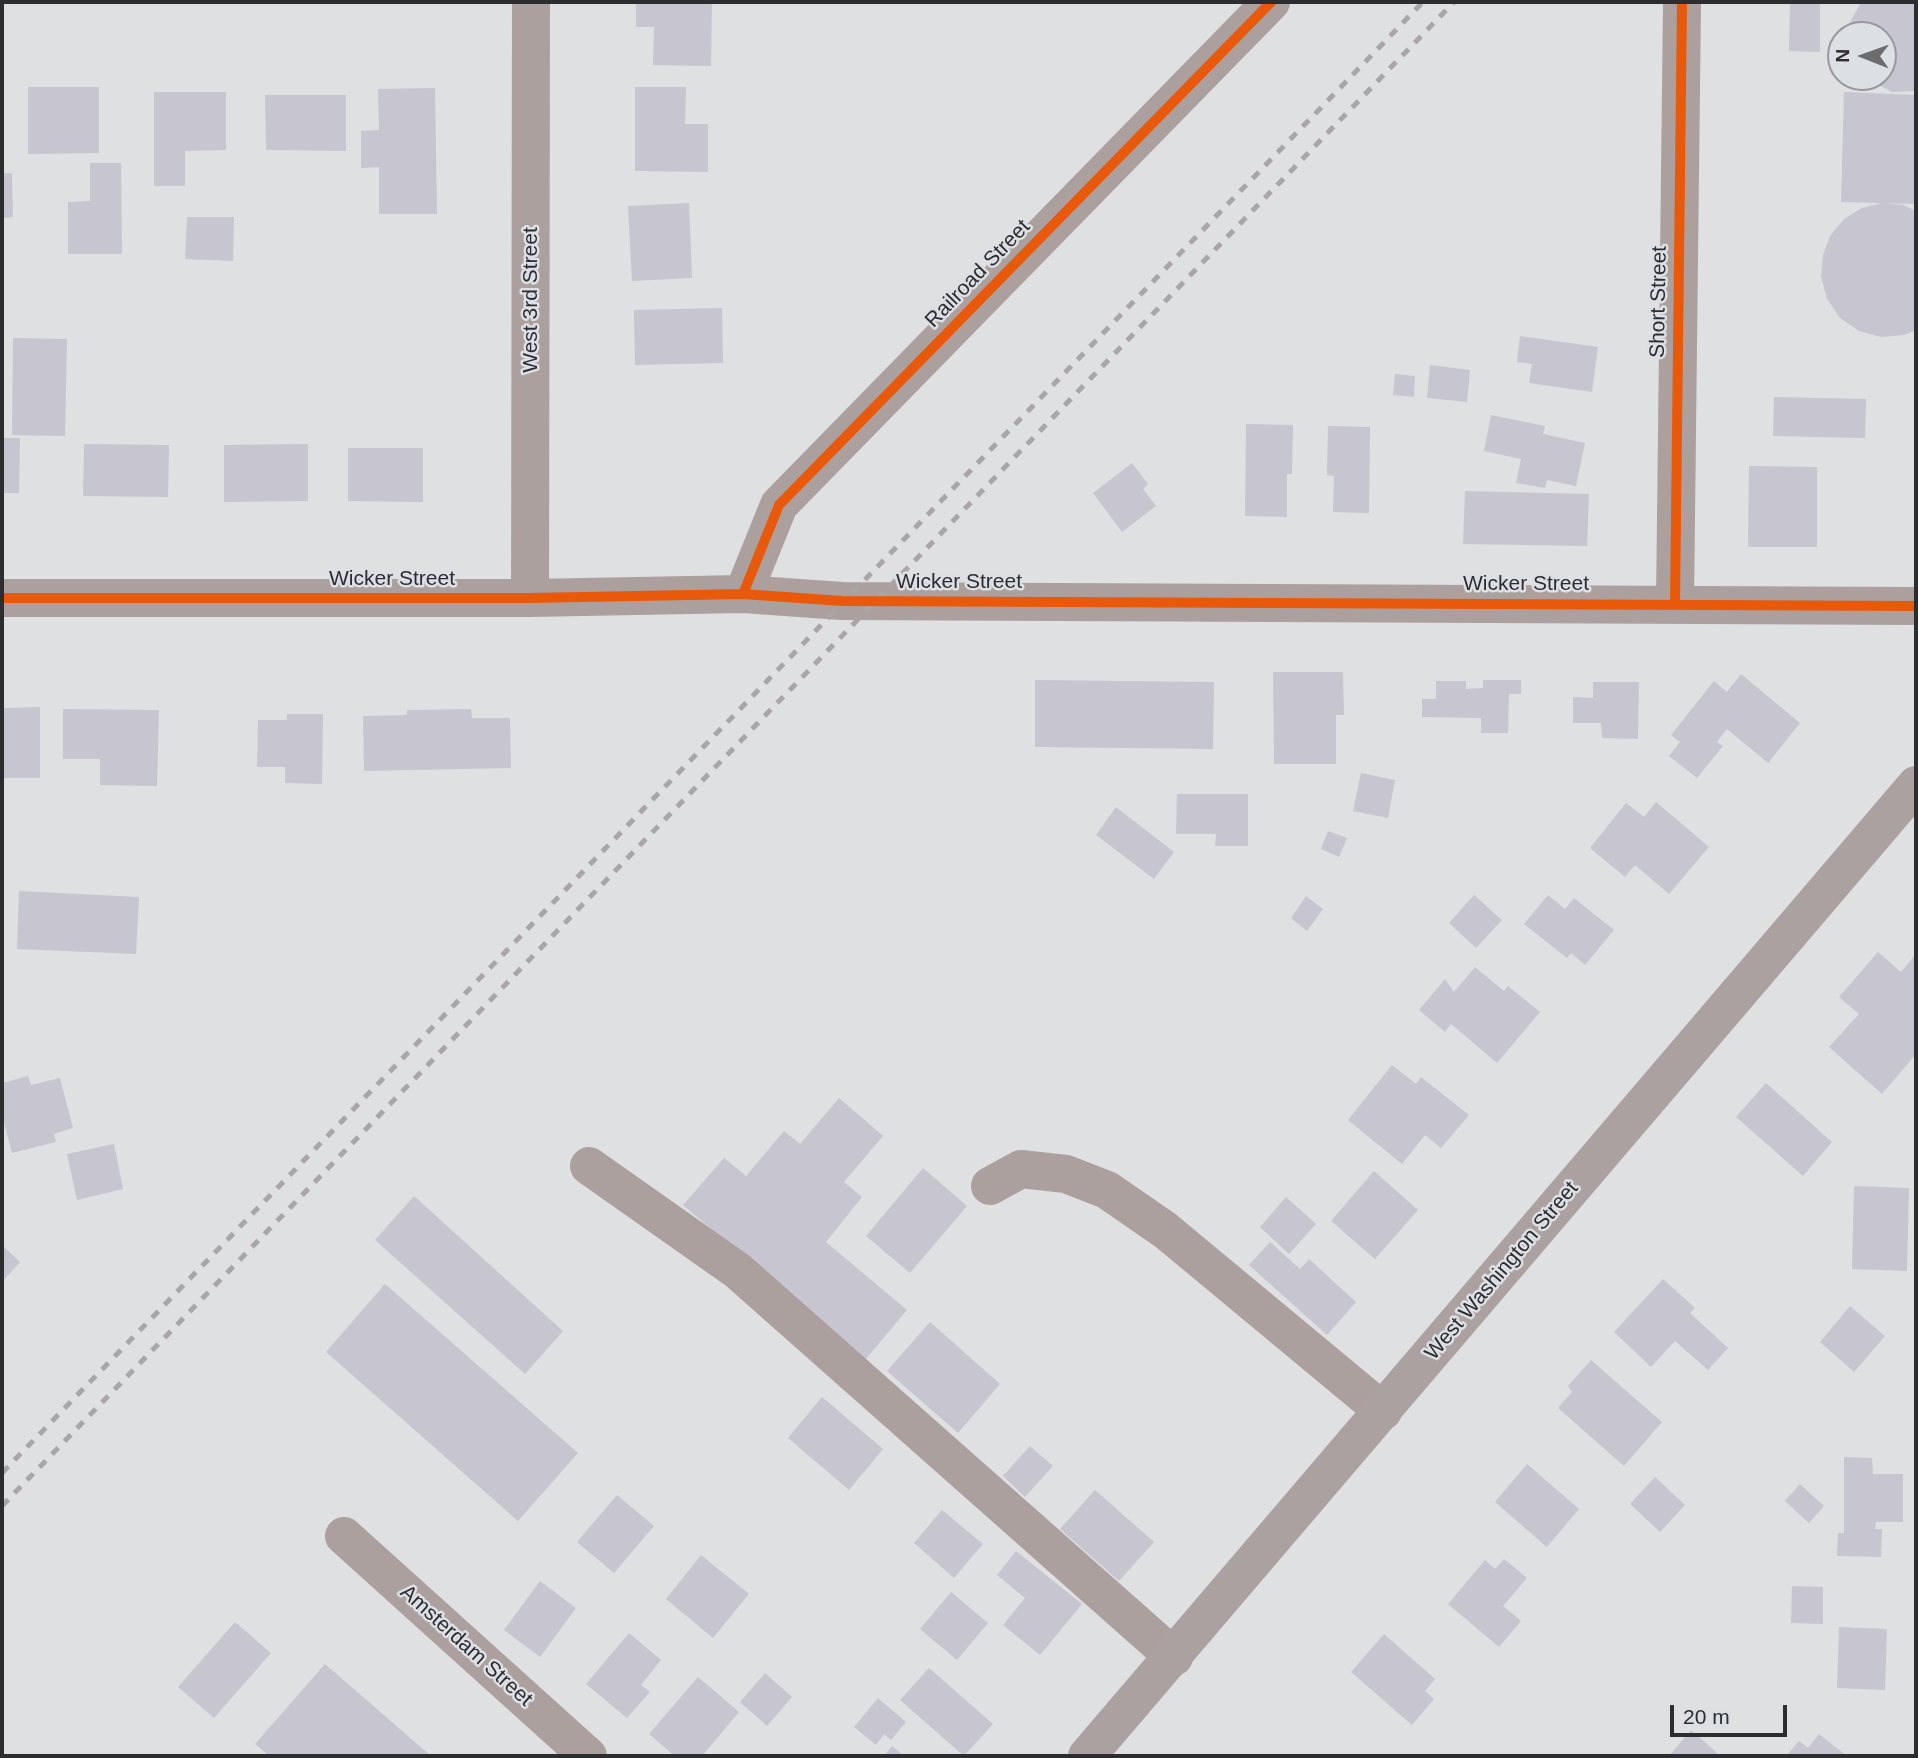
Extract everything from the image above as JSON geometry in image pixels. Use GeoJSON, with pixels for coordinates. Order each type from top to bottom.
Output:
{"type":"FeatureCollection","features":[{"type":"Feature","properties":{"kind":"main road","name":"West Washington Street"},"geometry":{"type":"LineString","coordinates":[[1087,1756],[1916,785]]}},
{"type":"Feature","properties":{"kind":"street","name":"West 3rd Street"},"geometry":{"type":"LineString","coordinates":[[530,598],[531,2]]}},
{"type":"Feature","properties":{"kind":"street","name":"Railroad Street"},"geometry":{"type":"LineString","coordinates":[[743,594],[779,505],[1271,2]]}},
{"type":"Feature","properties":{"kind":"street","name":"Short Street"},"geometry":{"type":"LineString","coordinates":[[1675,604],[1682,2]]}},
{"type":"Feature","properties":{"kind":"street","name":"Wicker Street"},"geometry":{"type":"LineString","coordinates":[[2,598],[530,598],[743,594],[842,601],[1916,606]]}},
{"type":"Feature","properties":{"kind":"street"},"geometry":{"type":"LineString","coordinates":[[589,1166],[738,1271],[1174,1657]]}},
{"type":"Feature","properties":{"kind":"street"},"geometry":{"type":"LineString","coordinates":[[990,1186],[1021,1170],[1066,1174],[1107,1190],[1165,1230],[1383,1411]]}},
{"type":"Feature","properties":{"kind":"street","name":"Amsterdam Street"},"geometry":{"type":"LineString","coordinates":[[344,1536],[589,1756]]}},
{"type":"Feature","properties":{"kind":"building"},"geometry":{"type":"Polygon","coordinates":[[[636,2],[712,2],[711,66],[653,65],[654,27],[636,27],[636,2]]]}},
{"type":"Feature","properties":{"kind":"building"},"geometry":{"type":"Polygon","coordinates":[[[1790,2],[1820,2],[1820,52],[1789,51],[1790,2]]]}},
{"type":"Feature","properties":{"kind":"building"},"geometry":{"type":"Polygon","coordinates":[[[1861,2],[1916,2],[1916,91],[1892,92],[1890,91],[1897,91],[1897,21],[1851,21],[1861,2]]]}},
{"type":"Feature","properties":{"kind":"building"},"geometry":{"type":"Polygon","coordinates":[[[28,87],[99,87],[99,153],[28,154],[28,87]]]}},
{"type":"Feature","properties":{"kind":"building"},"geometry":{"type":"Polygon","coordinates":[[[635,87],[686,87],[685,124],[708,124],[708,172],[635,171],[635,87]]]}},
{"type":"Feature","properties":{"kind":"building"},"geometry":{"type":"Polygon","coordinates":[[[435,88],[437,214],[379,214],[379,167],[361,168],[361,131],[379,130],[378,89],[435,88]]]}},
{"type":"Feature","properties":{"kind":"building"},"geometry":{"type":"Polygon","coordinates":[[[154,92],[226,92],[226,150],[185,151],[185,186],[154,186],[154,92]]]}},
{"type":"Feature","properties":{"kind":"building"},"geometry":{"type":"Polygon","coordinates":[[[1844,92],[1916,95],[1916,204],[1841,202],[1844,92]]]}},
{"type":"Feature","properties":{"kind":"building"},"geometry":{"type":"Polygon","coordinates":[[[265,95],[346,95],[346,151],[266,150],[265,95]]]}},
{"type":"Feature","properties":{"kind":"building"},"geometry":{"type":"Polygon","coordinates":[[[90,163],[121,163],[122,254],[68,254],[68,202],[90,201],[90,163]]]}},
{"type":"Feature","properties":{"kind":"building"},"geometry":{"type":"Polygon","coordinates":[[[2,173],[12,173],[13,217],[2,218],[2,173]]]}},
{"type":"Feature","properties":{"kind":"building"},"geometry":{"type":"Polygon","coordinates":[[[689,203],[692,278],[632,281],[628,206],[689,203]]]}},
{"type":"Feature","properties":{"kind":"building"},"geometry":{"type":"Polygon","coordinates":[[[1882,203],[1903,205],[1916,211],[1916,330],[1904,335],[1881,337],[1859,331],[1840,318],[1827,299],[1821,276],[1823,255],[1830,236],[1844,219],[1862,208],[1882,203]]]}},
{"type":"Feature","properties":{"kind":"building"},"geometry":{"type":"Polygon","coordinates":[[[187,217],[234,217],[233,261],[185,259],[187,217]]]}},
{"type":"Feature","properties":{"kind":"building"},"geometry":{"type":"Polygon","coordinates":[[[722,308],[723,363],[635,365],[634,310],[722,308]]]}},
{"type":"Feature","properties":{"kind":"building"},"geometry":{"type":"Polygon","coordinates":[[[1520,336],[1598,347],[1592,392],[1529,383],[1532,364],[1517,362],[1520,336]]]}},
{"type":"Feature","properties":{"kind":"building"},"geometry":{"type":"Polygon","coordinates":[[[13,338],[67,339],[65,436],[12,435],[13,338]]]}},
{"type":"Feature","properties":{"kind":"building"},"geometry":{"type":"Polygon","coordinates":[[[1430,365],[1470,370],[1467,402],[1427,398],[1430,365]]]}},
{"type":"Feature","properties":{"kind":"building"},"geometry":{"type":"Polygon","coordinates":[[[1395,374],[1415,376],[1414,397],[1393,395],[1395,374]]]}},
{"type":"Feature","properties":{"kind":"building"},"geometry":{"type":"Polygon","coordinates":[[[1774,397],[1866,399],[1865,438],[1773,436],[1774,397]]]}},
{"type":"Feature","properties":{"kind":"building"},"geometry":{"type":"Polygon","coordinates":[[[1491,415],[1545,426],[1543,434],[1585,443],[1576,486],[1547,480],[1545,488],[1516,483],[1521,459],[1484,451],[1491,415]]]}},
{"type":"Feature","properties":{"kind":"building"},"geometry":{"type":"Polygon","coordinates":[[[1246,424],[1293,425],[1292,474],[1287,474],[1287,517],[1245,516],[1246,424]]]}},
{"type":"Feature","properties":{"kind":"building"},"geometry":{"type":"Polygon","coordinates":[[[1328,426],[1370,427],[1369,513],[1333,512],[1334,476],[1327,475],[1328,426]]]}},
{"type":"Feature","properties":{"kind":"building"},"geometry":{"type":"Polygon","coordinates":[[[2,438],[20,438],[19,493],[2,493],[2,438]]]}},
{"type":"Feature","properties":{"kind":"building"},"geometry":{"type":"Polygon","coordinates":[[[84,444],[169,445],[168,497],[83,496],[84,444]]]}},
{"type":"Feature","properties":{"kind":"building"},"geometry":{"type":"Polygon","coordinates":[[[308,444],[308,501],[224,502],[224,445],[308,444]]]}},
{"type":"Feature","properties":{"kind":"building"},"geometry":{"type":"Polygon","coordinates":[[[348,448],[423,448],[423,502],[348,501],[348,448]]]}},
{"type":"Feature","properties":{"kind":"building"},"geometry":{"type":"Polygon","coordinates":[[[1132,463],[1148,484],[1143,489],[1156,506],[1122,532],[1093,493],[1132,463]]]}},
{"type":"Feature","properties":{"kind":"building"},"geometry":{"type":"Polygon","coordinates":[[[1749,466],[1817,467],[1817,547],[1748,547],[1749,466]]]}},
{"type":"Feature","properties":{"kind":"building"},"geometry":{"type":"Polygon","coordinates":[[[1465,491],[1589,494],[1587,546],[1463,544],[1465,491]]]}},
{"type":"Feature","properties":{"kind":"building"},"geometry":{"type":"Polygon","coordinates":[[[1273,672],[1343,672],[1344,715],[1336,715],[1336,764],[1274,764],[1273,672]]]}},
{"type":"Feature","properties":{"kind":"building"},"geometry":{"type":"Polygon","coordinates":[[[1741,674],[1800,723],[1768,763],[1727,729],[1717,742],[1723,746],[1697,778],[1669,756],[1680,742],[1671,735],[1714,681],[1727,692],[1741,674]]]}},
{"type":"Feature","properties":{"kind":"building"},"geometry":{"type":"Polygon","coordinates":[[[1035,680],[1214,682],[1213,749],[1035,747],[1035,680]]]}},
{"type":"Feature","properties":{"kind":"building"},"geometry":{"type":"Polygon","coordinates":[[[1483,680],[1521,680],[1521,694],[1509,694],[1508,733],[1481,733],[1481,718],[1422,717],[1422,699],[1436,699],[1436,681],[1466,681],[1466,689],[1483,688],[1483,680]]]}},
{"type":"Feature","properties":{"kind":"building"},"geometry":{"type":"Polygon","coordinates":[[[1593,682],[1639,682],[1638,739],[1602,738],[1601,723],[1573,723],[1573,697],[1593,698],[1593,682]]]}},
{"type":"Feature","properties":{"kind":"building"},"geometry":{"type":"Polygon","coordinates":[[[40,707],[40,778],[2,778],[2,708],[40,707]]]}},
{"type":"Feature","properties":{"kind":"building"},"geometry":{"type":"Polygon","coordinates":[[[63,709],[159,710],[157,786],[100,785],[100,759],[63,759],[63,709]]]}},
{"type":"Feature","properties":{"kind":"building"},"geometry":{"type":"Polygon","coordinates":[[[471,709],[472,718],[510,718],[511,768],[364,771],[363,716],[407,715],[407,710],[471,709]]]}},
{"type":"Feature","properties":{"kind":"building"},"geometry":{"type":"Polygon","coordinates":[[[287,714],[323,714],[322,784],[285,783],[285,767],[257,767],[258,720],[287,720],[287,714]]]}},
{"type":"Feature","properties":{"kind":"building"},"geometry":{"type":"Polygon","coordinates":[[[1361,773],[1395,780],[1388,818],[1353,811],[1361,773]]]}},
{"type":"Feature","properties":{"kind":"building"},"geometry":{"type":"Polygon","coordinates":[[[1177,794],[1248,794],[1248,846],[1215,846],[1216,834],[1176,834],[1177,794]]]}},
{"type":"Feature","properties":{"kind":"building"},"geometry":{"type":"Polygon","coordinates":[[[1656,802],[1709,847],[1669,894],[1635,865],[1625,877],[1590,848],[1626,803],[1644,817],[1656,802]]]}},
{"type":"Feature","properties":{"kind":"building"},"geometry":{"type":"Polygon","coordinates":[[[1116,807],[1174,852],[1154,879],[1096,835],[1116,807]]]}},
{"type":"Feature","properties":{"kind":"building"},"geometry":{"type":"Polygon","coordinates":[[[1328,831],[1347,838],[1339,857],[1321,849],[1328,831]]]}},
{"type":"Feature","properties":{"kind":"building"},"geometry":{"type":"Polygon","coordinates":[[[19,891],[139,897],[136,954],[17,949],[19,891]]]}},
{"type":"Feature","properties":{"kind":"building"},"geometry":{"type":"Polygon","coordinates":[[[1474,895],[1502,920],[1476,948],[1449,923],[1474,895]]]}},
{"type":"Feature","properties":{"kind":"building"},"geometry":{"type":"Polygon","coordinates":[[[1548,895],[1565,909],[1574,898],[1614,930],[1585,965],[1571,953],[1567,958],[1524,924],[1548,895]]]}},
{"type":"Feature","properties":{"kind":"building"},"geometry":{"type":"Polygon","coordinates":[[[1306,896],[1323,909],[1307,931],[1291,918],[1306,896]]]}},
{"type":"Feature","properties":{"kind":"building"},"geometry":{"type":"Polygon","coordinates":[[[1878,952],[1901,972],[1916,954],[1916,1054],[1882,1094],[1829,1047],[1859,1014],[1839,997],[1878,952]]]}},
{"type":"Feature","properties":{"kind":"building"},"geometry":{"type":"Polygon","coordinates":[[[1475,967],[1504,991],[1508,986],[1540,1012],[1497,1063],[1451,1024],[1445,1032],[1419,1010],[1445,979],[1454,992],[1475,967]]]}},
{"type":"Feature","properties":{"kind":"building"},"geometry":{"type":"Polygon","coordinates":[[[1392,1065],[1416,1084],[1421,1077],[1469,1115],[1441,1148],[1425,1135],[1402,1164],[1348,1120],[1392,1065]]]}},
{"type":"Feature","properties":{"kind":"building"},"geometry":{"type":"Polygon","coordinates":[[[28,1076],[31,1085],[60,1078],[73,1128],[54,1134],[56,1142],[12,1153],[2,1115],[2,1083],[28,1076]]]}},
{"type":"Feature","properties":{"kind":"building"},"geometry":{"type":"Polygon","coordinates":[[[1766,1083],[1832,1142],[1803,1176],[1736,1117],[1766,1083]]]}},
{"type":"Feature","properties":{"kind":"building"},"geometry":{"type":"Polygon","coordinates":[[[839,1098],[883,1136],[844,1182],[862,1197],[826,1242],[907,1310],[865,1360],[683,1205],[724,1158],[746,1176],[784,1131],[800,1144],[839,1098]]]}},
{"type":"Feature","properties":{"kind":"building"},"geometry":{"type":"Polygon","coordinates":[[[114,1144],[123,1189],[77,1200],[67,1154],[114,1144]]]}},
{"type":"Feature","properties":{"kind":"building"},"geometry":{"type":"Polygon","coordinates":[[[923,1168],[967,1206],[910,1273],[866,1236],[923,1168]]]}},
{"type":"Feature","properties":{"kind":"building"},"geometry":{"type":"Polygon","coordinates":[[[1374,1171],[1418,1210],[1375,1259],[1331,1221],[1374,1171]]]}},
{"type":"Feature","properties":{"kind":"building"},"geometry":{"type":"Polygon","coordinates":[[[1854,1186],[1909,1188],[1907,1271],[1852,1269],[1854,1186]]]}},
{"type":"Feature","properties":{"kind":"building"},"geometry":{"type":"Polygon","coordinates":[[[414,1196],[563,1331],[525,1374],[375,1240],[414,1196]]]}},
{"type":"Feature","properties":{"kind":"building"},"geometry":{"type":"Polygon","coordinates":[[[1286,1197],[1316,1224],[1289,1254],[1260,1227],[1286,1197]]]}},
{"type":"Feature","properties":{"kind":"building"},"geometry":{"type":"Polygon","coordinates":[[[1270,1242],[1300,1269],[1309,1259],[1356,1302],[1327,1335],[1249,1265],[1270,1242]]]}},
{"type":"Feature","properties":{"kind":"building"},"geometry":{"type":"Polygon","coordinates":[[[2,1245],[20,1262],[2,1282],[2,1245]]]}},
{"type":"Feature","properties":{"kind":"building"},"geometry":{"type":"Polygon","coordinates":[[[1663,1279],[1695,1308],[1690,1313],[1728,1348],[1708,1370],[1675,1341],[1651,1367],[1614,1332],[1663,1279]]]}},
{"type":"Feature","properties":{"kind":"building"},"geometry":{"type":"Polygon","coordinates":[[[385,1284],[578,1453],[518,1521],[326,1352],[385,1284]]]}},
{"type":"Feature","properties":{"kind":"building"},"geometry":{"type":"Polygon","coordinates":[[[1850,1306],[1885,1336],[1854,1372],[1820,1342],[1850,1306]]]}},
{"type":"Feature","properties":{"kind":"building"},"geometry":{"type":"Polygon","coordinates":[[[930,1322],[1000,1384],[958,1433],[887,1371],[930,1322]]]}},
{"type":"Feature","properties":{"kind":"building"},"geometry":{"type":"Polygon","coordinates":[[[1591,1360],[1662,1422],[1624,1466],[1558,1408],[1572,1392],[1568,1386],[1591,1360]]]}},
{"type":"Feature","properties":{"kind":"building"},"geometry":{"type":"Polygon","coordinates":[[[822,1397],[883,1449],[849,1490],[788,1438],[822,1397]]]}},
{"type":"Feature","properties":{"kind":"building"},"geometry":{"type":"Polygon","coordinates":[[[1030,1446],[1053,1466],[1025,1497],[1003,1476],[1030,1446]]]}},
{"type":"Feature","properties":{"kind":"building"},"geometry":{"type":"Polygon","coordinates":[[[1844,1457],[1872,1458],[1873,1474],[1903,1474],[1903,1522],[1876,1522],[1875,1529],[1882,1529],[1881,1557],[1837,1556],[1838,1533],[1844,1533],[1844,1457]]]}},
{"type":"Feature","properties":{"kind":"building"},"geometry":{"type":"Polygon","coordinates":[[[1527,1464],[1579,1509],[1547,1547],[1495,1502],[1527,1464]]]}},
{"type":"Feature","properties":{"kind":"building"},"geometry":{"type":"Polygon","coordinates":[[[1655,1477],[1685,1505],[1660,1532],[1630,1504],[1655,1477]]]}},
{"type":"Feature","properties":{"kind":"building"},"geometry":{"type":"Polygon","coordinates":[[[1800,1484],[1824,1506],[1809,1523],[1785,1501],[1800,1484]]]}},
{"type":"Feature","properties":{"kind":"building"},"geometry":{"type":"Polygon","coordinates":[[[1095,1490],[1154,1542],[1119,1581],[1060,1529],[1095,1490]]]}},
{"type":"Feature","properties":{"kind":"building"},"geometry":{"type":"Polygon","coordinates":[[[617,1495],[654,1526],[614,1573],[577,1542],[617,1495]]]}},
{"type":"Feature","properties":{"kind":"building"},"geometry":{"type":"Polygon","coordinates":[[[942,1510],[983,1544],[954,1578],[914,1543],[942,1510]]]}},
{"type":"Feature","properties":{"kind":"building"},"geometry":{"type":"Polygon","coordinates":[[[1016,1551],[1082,1604],[1040,1655],[1003,1625],[1025,1598],[997,1575],[1016,1551]]]}},
{"type":"Feature","properties":{"kind":"building"},"geometry":{"type":"Polygon","coordinates":[[[701,1555],[749,1594],[713,1638],[666,1599],[701,1555]]]}},
{"type":"Feature","properties":{"kind":"building"},"geometry":{"type":"Polygon","coordinates":[[[1504,1559],[1527,1578],[1503,1606],[1521,1621],[1499,1647],[1448,1604],[1485,1560],[1495,1569],[1504,1559]]]}},
{"type":"Feature","properties":{"kind":"building"},"geometry":{"type":"Polygon","coordinates":[[[540,1581],[576,1608],[540,1657],[504,1630],[540,1581]]]}},
{"type":"Feature","properties":{"kind":"building"},"geometry":{"type":"Polygon","coordinates":[[[1792,1586],[1823,1587],[1823,1624],[1791,1623],[1792,1586]]]}},
{"type":"Feature","properties":{"kind":"building"},"geometry":{"type":"Polygon","coordinates":[[[951,1592],[988,1623],[957,1660],[920,1629],[951,1592]]]}},
{"type":"Feature","properties":{"kind":"building"},"geometry":{"type":"Polygon","coordinates":[[[235,1622],[271,1653],[214,1718],[178,1687],[235,1622]]]}},
{"type":"Feature","properties":{"kind":"building"},"geometry":{"type":"Polygon","coordinates":[[[1839,1627],[1887,1629],[1885,1690],[1837,1688],[1839,1627]]]}},
{"type":"Feature","properties":{"kind":"building"},"geometry":{"type":"Polygon","coordinates":[[[629,1633],[661,1660],[641,1685],[650,1692],[627,1718],[586,1684],[629,1633]]]}},
{"type":"Feature","properties":{"kind":"building"},"geometry":{"type":"Polygon","coordinates":[[[1384,1634],[1435,1679],[1425,1691],[1434,1699],[1412,1725],[1351,1672],[1384,1634]]]}},
{"type":"Feature","properties":{"kind":"building"},"geometry":{"type":"Polygon","coordinates":[[[325,1664],[431,1756],[269,1756],[255,1744],[325,1664]]]}},
{"type":"Feature","properties":{"kind":"building"},"geometry":{"type":"Polygon","coordinates":[[[929,1668],[993,1724],[964,1756],[900,1700],[929,1668]]]}},
{"type":"Feature","properties":{"kind":"building"},"geometry":{"type":"Polygon","coordinates":[[[765,1673],[792,1697],[767,1726],[740,1702],[765,1673]]]}},
{"type":"Feature","properties":{"kind":"building"},"geometry":{"type":"Polygon","coordinates":[[[698,1677],[739,1712],[702,1756],[675,1756],[649,1734],[698,1677]]]}},
{"type":"Feature","properties":{"kind":"building"},"geometry":{"type":"Polygon","coordinates":[[[878,1698],[906,1722],[891,1740],[884,1734],[876,1745],[854,1727],[878,1698]]]}},
{"type":"Feature","properties":{"kind":"building"},"geometry":{"type":"Polygon","coordinates":[[[1691,1730],[1717,1753],[1714,1756],[1669,1756],[1691,1730]]]}},
{"type":"Feature","properties":{"kind":"building"},"geometry":{"type":"Polygon","coordinates":[[[1819,1734],[1847,1756],[1787,1755],[1799,1741],[1808,1748],[1819,1734]]]}},
{"type":"Feature","properties":{"kind":"building"},"geometry":{"type":"Polygon","coordinates":[[[892,1746],[904,1756],[884,1756],[892,1746]]]}},
{"type":"Feature","properties":{"kind":"railway"},"geometry":{"type":"LineString","coordinates":[[2,1473],[1423,2]]}},
{"type":"Feature","properties":{"kind":"railway"},"geometry":{"type":"LineString","coordinates":[[2,1506],[1454,2]]}},
{"type":"Feature","properties":{"kind":"cycle path"},"geometry":{"type":"LineString","coordinates":[[743,594],[779,505],[1271,2]]}},
{"type":"Feature","properties":{"kind":"cycle path"},"geometry":{"type":"LineString","coordinates":[[1675,604],[1682,2]]}},
{"type":"Feature","properties":{"kind":"cycle path"},"geometry":{"type":"LineString","coordinates":[[2,598],[530,598],[743,594],[842,601],[1916,606]]}}]}
